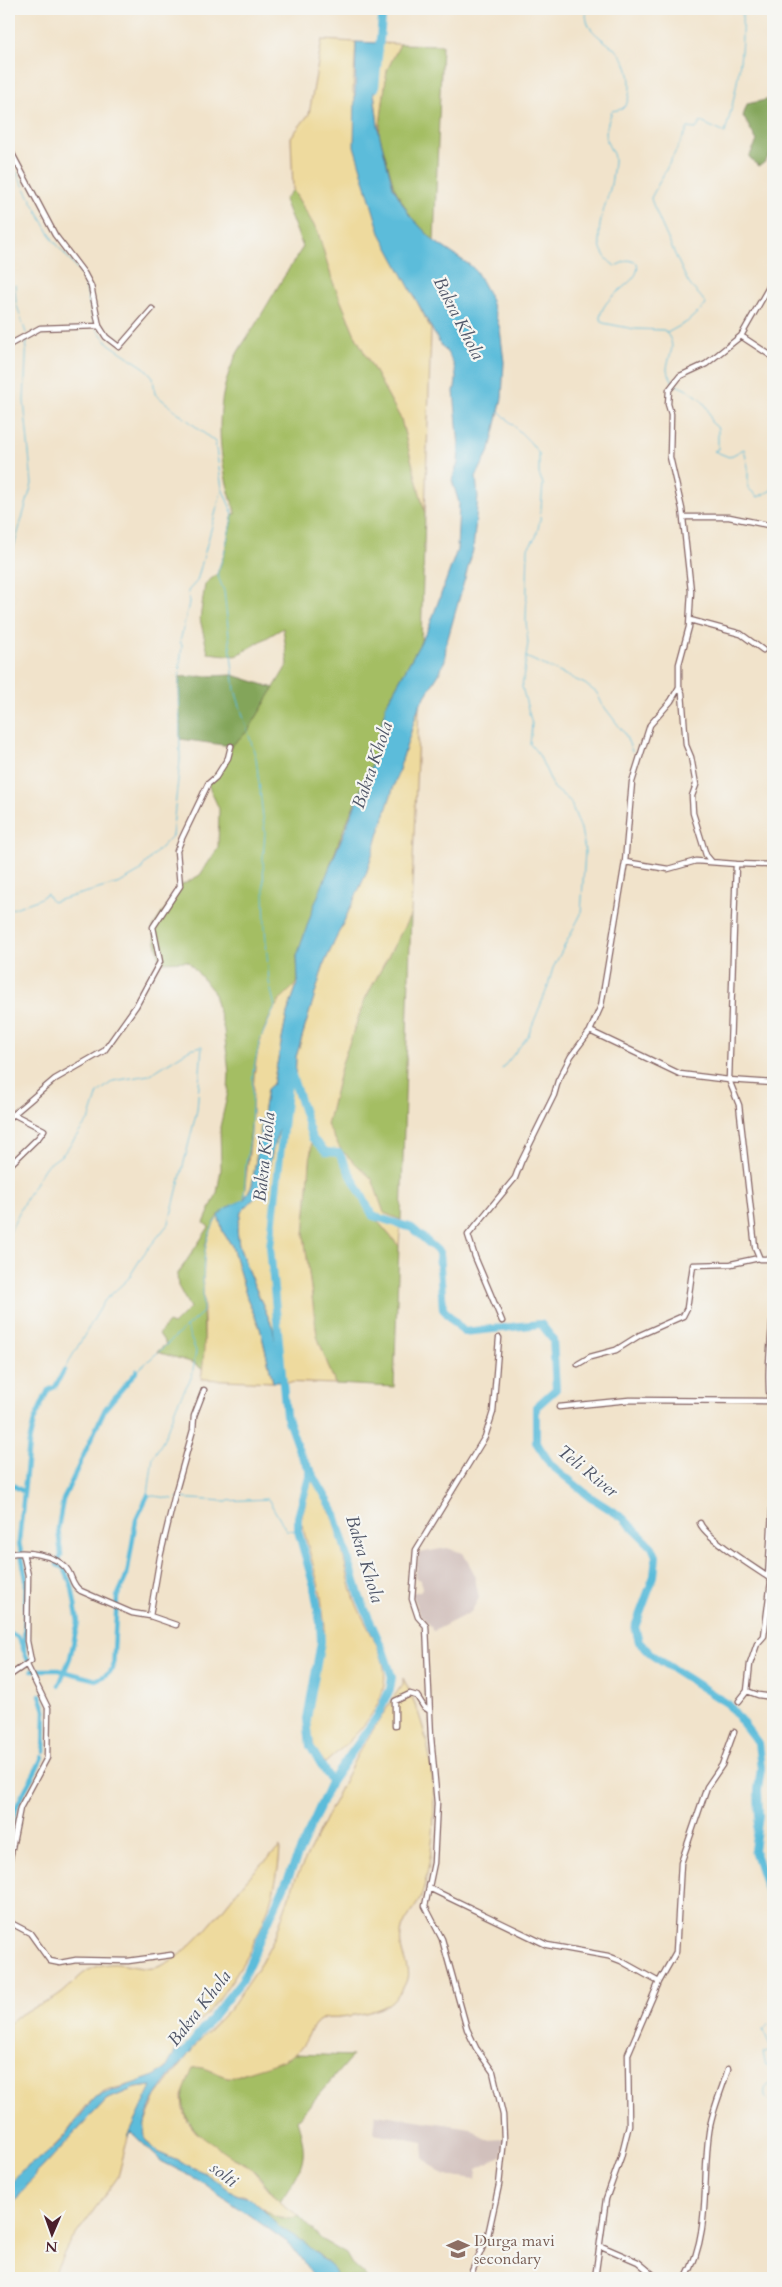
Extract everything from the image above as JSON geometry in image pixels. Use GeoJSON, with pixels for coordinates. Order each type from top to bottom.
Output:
{"type":"FeatureCollection","features":[{"type":"Feature","properties":{"kind":"street"},"geometry":{"type":"LineString","coordinates":[[9,148],[55,235],[84,273],[91,286],[99,326],[106,337],[119,347],[152,309]]}},
{"type":"Feature","properties":{"kind":"street"},"geometry":{"type":"LineString","coordinates":[[502,1321],[475,1257],[468,1235],[515,1178],[554,1096],[558,1081],[571,1056],[590,1031],[604,995],[625,862],[630,794],[650,725],[671,701],[679,687],[680,664],[690,620],[691,591],[683,517],[670,457],[670,414],[668,404],[674,381],[706,364],[741,336],[773,280]]}},
{"type":"Feature","properties":{"kind":"street"},"geometry":{"type":"LineString","coordinates":[[9,345],[40,328],[99,326]]}},
{"type":"Feature","properties":{"kind":"street"},"geometry":{"type":"LineString","coordinates":[[741,336],[773,357]]}},
{"type":"Feature","properties":{"kind":"street"},"geometry":{"type":"LineString","coordinates":[[683,517],[729,517],[773,526]]}},
{"type":"Feature","properties":{"kind":"street"},"geometry":{"type":"LineString","coordinates":[[690,620],[741,634],[763,650]]}},
{"type":"Feature","properties":{"kind":"street"},"geometry":{"type":"LineString","coordinates":[[679,687],[682,693],[686,746],[691,757],[696,785],[692,796],[694,812],[706,856],[711,861]]}},
{"type":"Feature","properties":{"kind":"street"},"geometry":{"type":"LineString","coordinates":[[9,1166],[44,1130],[11,1116],[56,1079],[104,1051],[153,978],[160,962],[153,927],[180,886],[177,852],[208,784],[216,777],[224,764],[231,746]]}},
{"type":"Feature","properties":{"kind":"street"},"geometry":{"type":"LineString","coordinates":[[625,862],[668,869],[696,861],[773,865]]}},
{"type":"Feature","properties":{"kind":"street"},"geometry":{"type":"LineString","coordinates":[[736,864],[729,1080],[739,1105],[755,1247],[759,1258]]}},
{"type":"Feature","properties":{"kind":"street"},"geometry":{"type":"LineString","coordinates":[[590,1031],[680,1074],[773,1083]]}},
{"type":"Feature","properties":{"kind":"street"},"geometry":{"type":"LineString","coordinates":[[559,1407],[629,1400],[771,1401],[769,1370],[773,1284],[772,1259],[759,1258],[731,1264],[694,1265],[691,1268],[687,1308],[683,1316],[640,1335],[616,1350],[590,1357],[578,1364]]}},
{"type":"Feature","properties":{"kind":"street"},"geometry":{"type":"LineString","coordinates":[[469,2278],[488,2235],[499,2185],[504,2139],[503,2115],[493,2072],[476,2048],[467,2029],[442,1939],[426,1906],[434,1863],[437,1803],[426,1626],[418,1617],[412,1599],[416,1550],[485,1437],[493,1412],[499,1338]]}},
{"type":"Feature","properties":{"kind":"street"},"geometry":{"type":"LineString","coordinates":[[150,1616],[166,1533],[193,1430],[194,1416],[204,1390]]}},
{"type":"Feature","properties":{"kind":"street"},"geometry":{"type":"LineString","coordinates":[[739,1701],[747,1691],[750,1664],[757,1644],[765,1633],[771,1580],[773,1496]]}},
{"type":"Feature","properties":{"kind":"street"},"geometry":{"type":"LineString","coordinates":[[700,1522],[706,1532],[724,1547],[771,1580]]}},
{"type":"Feature","properties":{"kind":"street"},"geometry":{"type":"LineString","coordinates":[[9,1554],[26,1554],[52,1559],[65,1567],[74,1587],[81,1591],[132,1613],[150,1616],[176,1625]]}},
{"type":"Feature","properties":{"kind":"street"},"geometry":{"type":"LineString","coordinates":[[9,1676],[31,1661],[26,1641],[28,1584],[26,1554]]}},
{"type":"Feature","properties":{"kind":"street"},"geometry":{"type":"LineString","coordinates":[[9,1863],[20,1808],[48,1758],[48,1708],[27,1665]]}},
{"type":"Feature","properties":{"kind":"street"},"geometry":{"type":"LineString","coordinates":[[747,1691],[773,1697]]}},
{"type":"Feature","properties":{"kind":"street"},"geometry":{"type":"LineString","coordinates":[[395,1726],[395,1701],[410,1694],[417,1696],[424,1707],[430,1711]]}},
{"type":"Feature","properties":{"kind":"street"},"geometry":{"type":"LineString","coordinates":[[595,2278],[597,2256],[601,2246],[606,2199],[621,2157],[629,2125],[628,2054],[659,1982],[676,1952],[680,1896],[679,1874],[684,1850],[707,1787],[722,1765],[734,1732]]}},
{"type":"Feature","properties":{"kind":"street"},"geometry":{"type":"LineString","coordinates":[[9,1827],[15,1827]]}},
{"type":"Feature","properties":{"kind":"street"},"geometry":{"type":"LineString","coordinates":[[429,1888],[547,1945],[608,1956],[622,1961],[659,1982]]}},
{"type":"Feature","properties":{"kind":"street"},"geometry":{"type":"LineString","coordinates":[[9,1922],[30,1933],[50,1961],[60,1963],[76,1960],[128,1961],[171,1955]]}},
{"type":"Feature","properties":{"kind":"street"},"geometry":{"type":"LineString","coordinates":[[686,2278],[694,2261],[705,2206],[709,2131],[728,2069]]}},
{"type":"Feature","properties":{"kind":"street"},"geometry":{"type":"LineString","coordinates":[[601,2246],[638,2262],[649,2269],[657,2278]]}},
{"type":"Feature","properties":{"kind":"shaded area"},"geometry":{"type":"Polygon","coordinates":[[[447,1548],[463,1553],[474,1573],[479,1598],[471,1612],[434,1631],[418,1612],[412,1592],[420,1592],[422,1588],[421,1580],[415,1578],[419,1553],[447,1548]]]}},
{"type":"Feature","properties":{"kind":"shaded area"},"geometry":{"type":"Polygon","coordinates":[[[376,2114],[471,2128],[486,2140],[504,2139],[501,2157],[477,2169],[476,2179],[443,2175],[424,2158],[423,2142],[374,2133],[376,2114]]]}},
{"type":"Feature","properties":{"kind":"green space"},"geometry":{"type":"Polygon","coordinates":[[[400,44],[442,45],[434,241],[410,216],[394,187],[379,133],[387,70],[400,44]]]}},
{"type":"Feature","properties":{"kind":"green space"},"geometry":{"type":"Polygon","coordinates":[[[770,99],[773,103],[774,138],[770,155],[759,166],[749,157],[757,141],[743,116],[747,104],[770,99]]]}},
{"type":"Feature","properties":{"kind":"green space"},"geometry":{"type":"Polygon","coordinates":[[[293,190],[318,232],[333,282],[356,337],[401,419],[425,513],[421,642],[386,705],[374,759],[342,833],[297,956],[298,982],[275,1007],[253,1105],[244,1200],[230,1206],[206,1243],[203,1312],[205,1355],[203,1370],[194,1363],[157,1352],[166,1344],[159,1334],[168,1323],[173,1325],[190,1308],[178,1286],[177,1275],[209,1227],[204,1223],[217,1193],[221,1169],[220,1127],[228,1092],[229,1073],[224,1030],[213,991],[188,961],[160,962],[153,927],[180,886],[200,875],[218,848],[219,809],[208,784],[228,758],[231,746],[248,731],[288,664],[283,628],[236,656],[208,653],[200,619],[205,584],[217,574],[224,554],[233,514],[236,514],[225,477],[220,438],[222,399],[226,380],[235,357],[303,247],[284,200],[293,190]]]}},
{"type":"Feature","properties":{"kind":"green space"},"geometry":{"type":"Polygon","coordinates":[[[233,675],[274,688],[248,731],[231,746],[180,739],[179,677],[233,675]]]}},
{"type":"Feature","properties":{"kind":"green space"},"geometry":{"type":"Polygon","coordinates":[[[411,914],[401,1220],[384,1213],[372,1179],[341,1150],[327,1125],[342,1063],[365,999],[411,914]]]}},
{"type":"Feature","properties":{"kind":"green space"},"geometry":{"type":"Polygon","coordinates":[[[312,1138],[326,1152],[339,1153],[373,1216],[399,1246],[394,1387],[335,1384],[317,1336],[304,1235],[312,1138]]]}},
{"type":"Feature","properties":{"kind":"green space"},"geometry":{"type":"Polygon","coordinates":[[[294,2054],[352,2056],[297,2120],[303,2145],[302,2164],[294,2181],[280,2202],[261,2177],[252,2169],[217,2148],[196,2130],[184,2109],[183,2097],[186,2083],[193,2068],[204,2068],[223,2076],[234,2077],[294,2054]]]}},
{"type":"Feature","properties":{"kind":"green space"},"geometry":{"type":"Polygon","coordinates":[[[263,2209],[281,2219],[299,2216],[322,2240],[346,2254],[351,2263],[367,2278],[338,2278],[321,2256],[279,2227],[263,2209]]]}},
{"type":"Feature","properties":{"kind":"sand"},"geometry":{"type":"Polygon","coordinates":[[[322,40],[356,42],[353,91],[411,290],[431,329],[425,513],[401,419],[356,337],[333,282],[318,232],[293,190],[291,137],[309,114],[322,40]]]}},
{"type":"Feature","properties":{"kind":"sand"},"geometry":{"type":"Polygon","coordinates":[[[379,43],[400,44],[387,70],[379,133],[374,91],[379,43]]]}},
{"type":"Feature","properties":{"kind":"sand"},"geometry":{"type":"Polygon","coordinates":[[[419,706],[411,914],[365,999],[342,1063],[327,1125],[341,1150],[372,1179],[384,1213],[401,1220],[399,1246],[373,1216],[339,1153],[326,1152],[312,1138],[304,1235],[317,1336],[335,1384],[283,1382],[273,1328],[248,1271],[239,1246],[237,1230],[241,1212],[265,1188],[273,1149],[284,1113],[288,1077],[295,1084],[296,1057],[324,964],[366,874],[419,706]]]}},
{"type":"Feature","properties":{"kind":"sand"},"geometry":{"type":"Polygon","coordinates":[[[298,982],[287,1014],[273,1084],[267,1089],[252,1185],[244,1200],[258,1052],[267,1022],[277,1004],[298,982]]]}},
{"type":"Feature","properties":{"kind":"sand"},"geometry":{"type":"Polygon","coordinates":[[[218,1215],[223,1232],[232,1246],[247,1298],[260,1328],[273,1382],[201,1379],[204,1346],[204,1261],[206,1244],[218,1215]]]}},
{"type":"Feature","properties":{"kind":"sand"},"geometry":{"type":"Polygon","coordinates":[[[311,1479],[328,1507],[338,1533],[355,1600],[380,1652],[385,1674],[381,1697],[369,1718],[352,1738],[325,1763],[314,1747],[309,1718],[325,1627],[320,1590],[301,1521],[311,1479]]]}},
{"type":"Feature","properties":{"kind":"sand"},"geometry":{"type":"Polygon","coordinates":[[[403,1678],[423,1728],[433,1782],[434,1809],[433,1837],[423,1891],[402,1928],[402,1953],[408,1974],[402,1990],[388,2004],[376,2010],[322,2019],[314,2025],[297,2052],[275,2063],[234,2077],[223,2076],[204,2068],[193,2068],[182,2096],[183,2109],[188,2122],[196,2132],[232,2157],[249,2166],[280,2202],[299,2216],[288,2219],[275,2217],[244,2195],[237,2195],[226,2189],[205,2173],[157,2152],[145,2138],[143,2128],[156,2097],[198,2042],[230,2009],[261,1963],[276,1934],[295,1880],[357,1755],[403,1683],[403,1678]]]}},
{"type":"Feature","properties":{"kind":"sand"},"geometry":{"type":"Polygon","coordinates":[[[280,1847],[278,1869],[267,1912],[248,1953],[237,1973],[211,2009],[180,2042],[169,2066],[158,2075],[149,2079],[111,2089],[96,2097],[86,2106],[56,2145],[9,2186],[9,2024],[25,2012],[55,1998],[91,1969],[109,1964],[155,1968],[174,1958],[198,1938],[250,1876],[280,1847]]]}},
{"type":"Feature","properties":{"kind":"sand"},"geometry":{"type":"Polygon","coordinates":[[[153,2086],[128,2137],[118,2177],[67,2247],[52,2278],[9,2278],[9,2209],[37,2173],[106,2100],[135,2088],[153,2086]]]}},
{"type":"Feature","properties":{"kind":"water"},"geometry":{"type":"Polygon","coordinates":[[[356,42],[379,43],[374,93],[379,133],[393,187],[410,216],[434,241],[476,271],[489,295],[500,329],[504,362],[502,398],[490,449],[476,477],[478,497],[473,550],[446,645],[445,660],[439,674],[419,706],[366,874],[324,964],[296,1057],[295,1084],[288,1078],[284,1113],[273,1149],[265,1188],[241,1212],[237,1230],[239,1246],[273,1328],[283,1382],[273,1382],[260,1328],[247,1298],[232,1246],[223,1232],[218,1215],[230,1206],[244,1200],[252,1185],[267,1089],[273,1084],[287,1014],[298,982],[297,956],[313,908],[374,759],[386,705],[429,627],[457,550],[459,503],[452,480],[458,463],[459,447],[454,391],[456,377],[454,365],[440,344],[380,233],[354,146],[356,42]]]}},
{"type":"Feature","properties":{"kind":"water"},"geometry":{"type":"Polygon","coordinates":[[[176,2050],[192,2050],[167,2080],[153,2102],[145,2126],[145,2138],[157,2152],[205,2173],[237,2195],[251,2198],[281,2228],[304,2242],[334,2269],[338,2278],[315,2278],[290,2244],[202,2182],[161,2161],[132,2133],[128,2137],[152,2086],[135,2088],[106,2100],[37,2173],[9,2209],[9,2186],[21,2171],[51,2150],[63,2138],[95,2097],[154,2076],[166,2069],[176,2050]]]}},
{"type":"Feature","properties":{"kind":"waterway","name":"Bakra Khola"},"geometry":{"type":"LineString","coordinates":[[375,88],[383,9]]}},
{"type":"Feature","properties":{"kind":"waterway"},"geometry":{"type":"LineString","coordinates":[[587,9],[586,17],[591,29],[623,58],[630,78],[630,92],[626,105],[622,109],[612,111],[606,129],[606,137],[614,156],[614,162],[611,186],[601,219],[599,240],[606,258],[615,266],[629,260],[637,263],[637,270],[629,282],[609,300],[603,308],[600,317],[603,323],[634,329],[664,330],[672,345],[667,370],[673,382]]}},
{"type":"Feature","properties":{"kind":"waterway"},"geometry":{"type":"LineString","coordinates":[[667,333],[687,322],[706,305],[687,280],[651,198],[688,128],[696,129],[701,122],[725,133],[739,71],[742,41],[742,9]]}},
{"type":"Feature","properties":{"kind":"waterway"},"geometry":{"type":"LineString","coordinates":[[773,133],[773,143]]}},
{"type":"Feature","properties":{"kind":"waterway"},"geometry":{"type":"LineString","coordinates":[[9,159],[53,240],[79,271],[85,283],[94,324]]}},
{"type":"Feature","properties":{"kind":"waterway"},"geometry":{"type":"LineString","coordinates":[[773,188],[773,194]]}},
{"type":"Feature","properties":{"kind":"waterway"},"geometry":{"type":"LineString","coordinates":[[15,285],[16,303],[26,333]]}},
{"type":"Feature","properties":{"kind":"waterway"},"geometry":{"type":"LineString","coordinates":[[96,328],[109,344],[145,368],[153,377],[155,394],[215,442],[222,488],[233,514],[224,554],[217,574],[224,591],[235,690],[256,758],[265,833],[263,857],[269,982],[275,1007],[260,1040],[253,1072],[251,1134],[246,1163],[244,1200],[232,1205]]}},
{"type":"Feature","properties":{"kind":"waterway"},"geometry":{"type":"LineString","coordinates":[[9,564],[32,484],[24,401],[27,337]]}},
{"type":"Feature","properties":{"kind":"waterway"},"geometry":{"type":"LineString","coordinates":[[676,385],[695,394],[707,408],[711,422],[718,428],[718,449],[714,451],[729,457],[744,449],[748,467],[748,488],[758,497],[772,490],[773,478]]}},
{"type":"Feature","properties":{"kind":"waterway"},"geometry":{"type":"LineString","coordinates":[[499,411],[530,442],[539,454],[539,474],[543,484],[540,520],[536,537],[528,548],[526,621],[528,643],[526,657],[585,684],[597,693],[602,704],[625,734],[632,751]]}},
{"type":"Feature","properties":{"kind":"waterway"},"geometry":{"type":"LineString","coordinates":[[773,445],[771,448],[773,459]]}},
{"type":"Feature","properties":{"kind":"waterway"},"geometry":{"type":"LineString","coordinates":[[9,910],[37,900],[47,894],[52,902],[120,883],[141,871],[143,866],[172,836],[180,761],[179,677],[182,645],[180,642],[189,603],[188,591],[197,581],[222,489]]}},
{"type":"Feature","properties":{"kind":"waterway"},"geometry":{"type":"LineString","coordinates":[[502,1069],[528,1036],[547,989],[553,968],[581,914],[585,851],[581,829],[570,801],[554,788],[539,755],[530,744],[532,724],[522,687],[526,657]]}},
{"type":"Feature","properties":{"kind":"waterway"},"geometry":{"type":"LineString","coordinates":[[9,1234],[24,1202],[45,1167],[63,1154],[90,1118],[98,1093],[113,1081],[149,1075],[190,1049],[202,1046],[197,1110],[169,1223],[143,1255],[128,1279],[105,1300],[64,1370]]}},
{"type":"Feature","properties":{"kind":"waterway","name":"Bakra Khola"},"geometry":{"type":"LineString","coordinates":[[180,2058],[242,1980],[331,1782],[378,1715],[390,1689],[392,1677],[383,1650],[360,1598],[334,1511],[299,1451],[286,1415],[270,1247],[289,1073]]}},
{"type":"Feature","properties":{"kind":"waterway","name":"Teli River"},"geometry":{"type":"LineString","coordinates":[[292,1075],[312,1138],[326,1152],[339,1153],[373,1216],[412,1228],[439,1252],[443,1309],[464,1332],[541,1324],[553,1339],[556,1389],[536,1407],[536,1442],[551,1465],[589,1496],[623,1518],[652,1547],[656,1556],[654,1576],[635,1627],[639,1642],[653,1656],[728,1704],[758,1743],[761,1768],[758,1790],[759,1816],[754,1850],[773,1908]]}},
{"type":"Feature","properties":{"kind":"waterway"},"geometry":{"type":"LineString","coordinates":[[137,1371],[203,1312],[203,1270],[207,1242],[211,1229],[227,1208]]}},
{"type":"Feature","properties":{"kind":"waterway"},"geometry":{"type":"LineString","coordinates":[[173,1499],[148,1495],[153,1457],[163,1441],[177,1404],[192,1376],[196,1351],[186,1327]]}},
{"type":"Feature","properties":{"kind":"waterway"},"geometry":{"type":"LineString","coordinates":[[9,1340],[11,1352],[9,1360]]}},
{"type":"Feature","properties":{"kind":"waterway"},"geometry":{"type":"LineString","coordinates":[[24,1650],[26,1579],[19,1542],[29,1443],[34,1421],[48,1390],[55,1387],[64,1370]]}},
{"type":"Feature","properties":{"kind":"waterway"},"geometry":{"type":"LineString","coordinates":[[59,1685],[70,1658],[78,1622],[72,1587],[64,1568],[57,1565],[61,1555],[58,1528],[63,1500],[105,1409],[137,1371]]}},
{"type":"Feature","properties":{"kind":"waterway"},"geometry":{"type":"LineString","coordinates":[[311,1470],[298,1517],[298,1531],[314,1587],[320,1622],[321,1642],[307,1719],[310,1746],[331,1781]]}},
{"type":"Feature","properties":{"kind":"waterway"},"geometry":{"type":"LineString","coordinates":[[9,1480],[11,1484],[24,1492]]}},
{"type":"Feature","properties":{"kind":"waterway"},"geometry":{"type":"LineString","coordinates":[[32,1670],[59,1670],[96,1680],[113,1669],[117,1597],[127,1575],[136,1520],[148,1495]]}},
{"type":"Feature","properties":{"kind":"waterway"},"geometry":{"type":"LineString","coordinates":[[177,1498],[224,1501],[268,1499],[286,1530],[298,1531]]}},
{"type":"Feature","properties":{"kind":"waterway"},"geometry":{"type":"LineString","coordinates":[[9,1632],[19,1638],[28,1661]]}},
{"type":"Feature","properties":{"kind":"waterway"},"geometry":{"type":"LineString","coordinates":[[40,1695],[45,1710],[44,1752]]}},
{"type":"Feature","properties":{"kind":"waterway"},"geometry":{"type":"LineString","coordinates":[[11,1824],[17,1806],[42,1757]]}},
{"type":"Feature","properties":{"kind":"waterway"},"geometry":{"type":"LineString","coordinates":[[9,1848],[10,1830]]}},
{"type":"Feature","properties":{"kind":"waterway","name":"Teli River"},"geometry":{"type":"LineString","coordinates":[[768,2025],[763,2030],[771,2047],[770,2051],[763,2054],[766,2065],[773,2065]]}},
{"type":"Feature","properties":{"kind":"waterway","name":"Teli River"},"geometry":{"type":"LineString","coordinates":[[773,2083],[766,2088],[765,2092],[765,2097],[773,2105]]}},
{"type":"Feature","properties":{"kind":"place","name":"Durga mavi secondary"},"geometry":{"type":"Point","coordinates":[458,2249]}},
{"type":"Feature","properties":{"kind":"water label","name":"solti"},"geometry":{"type":"Point","coordinates":[224,2174]}}]}
